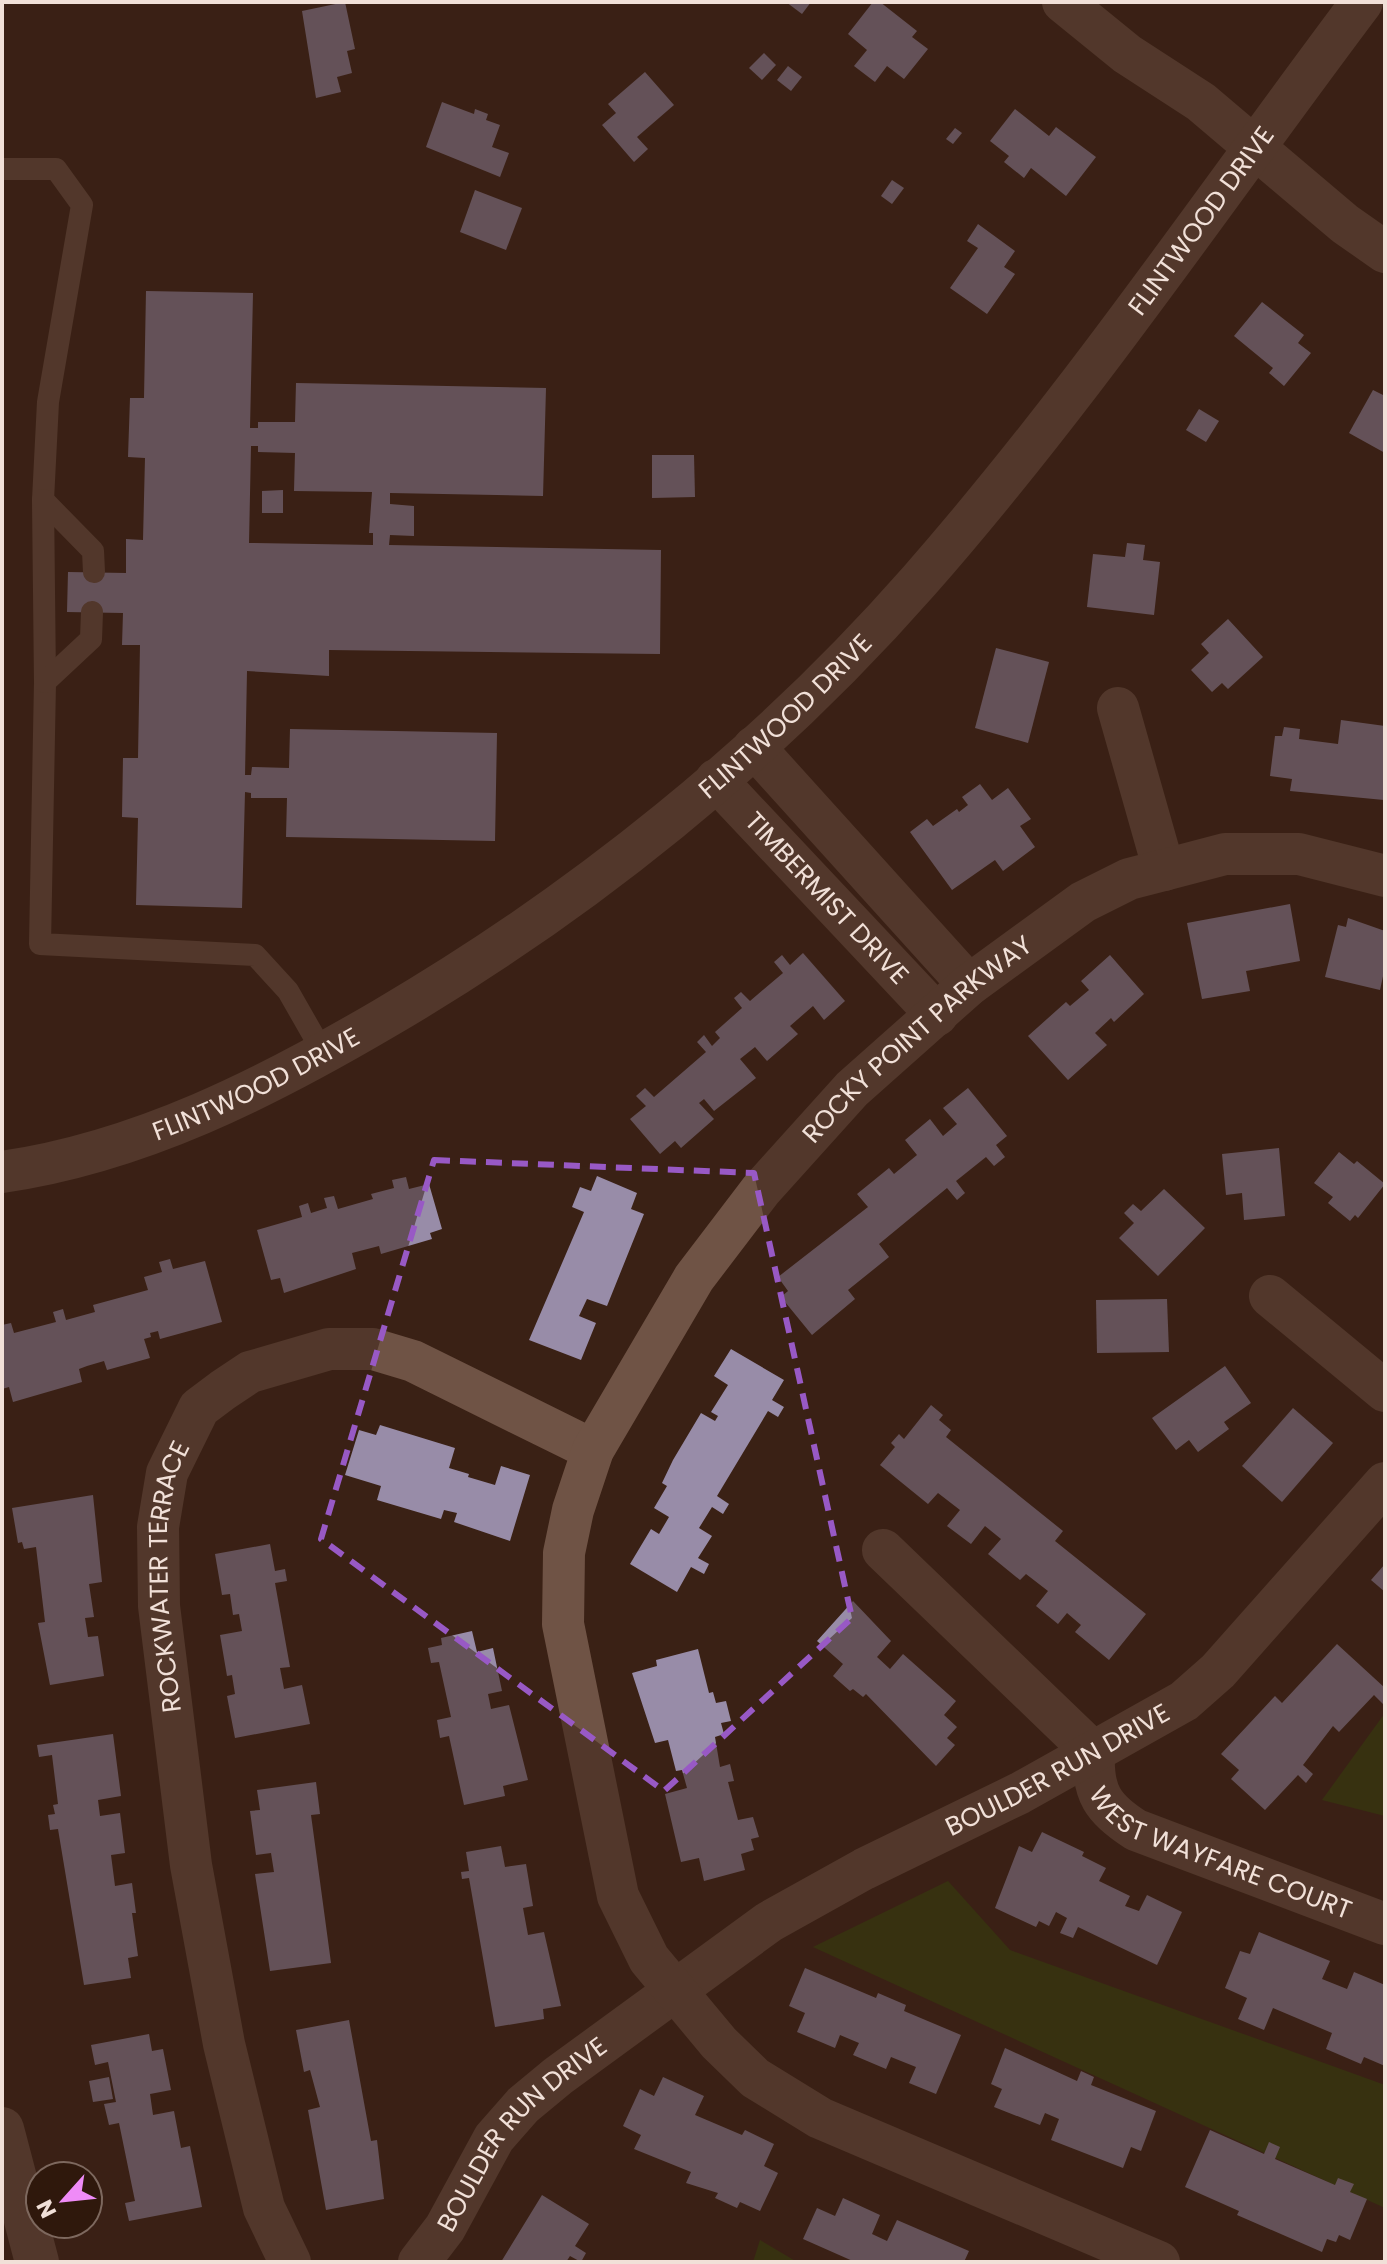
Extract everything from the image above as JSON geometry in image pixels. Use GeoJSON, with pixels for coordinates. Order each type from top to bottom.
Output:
{"type":"FeatureCollection","features":[{"type":"Feature","properties":{"kind":"main road"},"geometry":{"type":"LineString","coordinates":[[2,2129],[37,2262]]}},
{"type":"Feature","properties":{"kind":"street"},"geometry":{"type":"LineString","coordinates":[[1063,2],[1127,54],[1201,102],[1345,224],[1385,252]]}},
{"type":"Feature","properties":{"kind":"street","name":"FLINTWOOD DRIVE"},"geometry":{"type":"LineString","coordinates":[[2,1172],[54,1163],[124,1145],[221,1104],[324,1054],[417,1000],[557,908],[716,780],[812,694],[917,582],[973,516],[1059,409],[1362,2]]}},
{"type":"Feature","properties":{"kind":"street"},"geometry":{"type":"LineString","coordinates":[[1118,708],[1164,870]]}},
{"type":"Feature","properties":{"kind":"street","name":"TIMBERMIST DRIVE"},"geometry":{"type":"LineString","coordinates":[[754,747],[969,985]]}},
{"type":"Feature","properties":{"kind":"street","name":"TIMBERMIST DRIVE"},"geometry":{"type":"LineString","coordinates":[[716,780],[937,1015]]}},
{"type":"Feature","properties":{"kind":"street","name":"ROCKY POINT PARKWAY"},"geometry":{"type":"LineString","coordinates":[[593,1450],[694,1278],[761,1190],[852,1089],[969,985],[1083,902],[1129,879],[1225,854],[1299,854],[1385,876]]}},
{"type":"Feature","properties":{"kind":"street"},"geometry":{"type":"LineString","coordinates":[[1270,1296],[1385,1391]]}},
{"type":"Feature","properties":{"kind":"street","name":"ROCKWATER TERRACE"},"geometry":{"type":"LineString","coordinates":[[290,2262],[264,2208],[224,2044],[191,1865],[159,1606],[158,1527],[167,1473],[199,1408],[250,1372],[329,1349],[373,1349],[413,1361],[593,1450]]}},
{"type":"Feature","properties":{"kind":"street"},"geometry":{"type":"LineString","coordinates":[[593,1450],[573,1510],[564,1553],[563,1624],[618,1896],[649,1959],[719,2043],[755,2078],[820,2118],[1159,2262]]}},
{"type":"Feature","properties":{"kind":"street","name":"BOULDER RUN DRIVE"},"geometry":{"type":"LineString","coordinates":[[419,2262],[445,2228],[494,2138],[523,2105],[769,1922],[864,1869],[1094,1753],[1184,1701],[1218,1671],[1385,1483]]}},
{"type":"Feature","properties":{"kind":"street"},"geometry":{"type":"LineString","coordinates":[[883,1550],[1094,1753]]}},
{"type":"Feature","properties":{"kind":"street","name":"WEST WAYFARE COURT"},"geometry":{"type":"LineString","coordinates":[[1094,1753],[1093,1773],[1102,1802],[1111,1814],[1136,1830],[1385,1924]]}},
{"type":"Feature","properties":{"kind":"lane"},"geometry":{"type":"LineString","coordinates":[[2,169],[56,169],[82,205],[48,402],[43,500],[45,682],[40,944],[255,955],[288,991],[324,1054]]}},
{"type":"Feature","properties":{"kind":"lane"},"geometry":{"type":"LineString","coordinates":[[43,500],[93,551],[94,572]]}},
{"type":"Feature","properties":{"kind":"lane"},"geometry":{"type":"LineString","coordinates":[[45,682],[91,639],[92,612]]}},
{"type":"Feature","properties":{"kind":"highlighted area"},"geometry":{"type":"Polygon","coordinates":[[[434,1160],[754,1173],[852,1618],[664,1791],[321,1539],[434,1160]]]}},
{"type":"Feature","properties":{"kind":"green space"},"geometry":{"type":"Polygon","coordinates":[[[1385,1713],[1385,1816],[1322,1800],[1385,1713]]]}},
{"type":"Feature","properties":{"kind":"green space"},"geometry":{"type":"Polygon","coordinates":[[[948,1881],[1010,1950],[1385,2085],[1385,2208],[813,1947],[948,1881]]]}},
{"type":"Feature","properties":{"kind":"green space"},"geometry":{"type":"Polygon","coordinates":[[[760,2240],[797,2262],[753,2262],[760,2240]]]}},
{"type":"Feature","properties":{"kind":"building"},"geometry":{"type":"Polygon","coordinates":[[[345,2],[355,49],[347,51],[352,73],[337,77],[341,92],[316,98],[302,11],[345,2]]]}},
{"type":"Feature","properties":{"kind":"building"},"geometry":{"type":"Polygon","coordinates":[[[786,2],[811,2],[802,14],[786,2]]]}},
{"type":"Feature","properties":{"kind":"building"},"geometry":{"type":"Polygon","coordinates":[[[873,2],[880,2],[917,31],[912,37],[928,49],[904,79],[887,66],[875,82],[854,66],[867,50],[848,34],[873,2]]]}},
{"type":"Feature","properties":{"kind":"building"},"geometry":{"type":"Polygon","coordinates":[[[764,53],[776,65],[762,80],[749,68],[764,53]]]}},
{"type":"Feature","properties":{"kind":"building"},"geometry":{"type":"Polygon","coordinates":[[[788,66],[802,77],[791,91],[777,80],[788,66]]]}},
{"type":"Feature","properties":{"kind":"building"},"geometry":{"type":"Polygon","coordinates":[[[645,72],[674,105],[637,137],[648,149],[634,162],[602,125],[616,113],[608,104],[645,72]]]}},
{"type":"Feature","properties":{"kind":"building"},"geometry":{"type":"Polygon","coordinates":[[[442,102],[474,114],[475,109],[488,114],[486,120],[500,125],[492,147],[509,153],[500,177],[426,147],[442,102]]]}},
{"type":"Feature","properties":{"kind":"building"},"geometry":{"type":"Polygon","coordinates":[[[1015,109],[1049,136],[1056,127],[1096,157],[1066,196],[1031,168],[1024,178],[1004,162],[1009,156],[990,141],[1015,109]]]}},
{"type":"Feature","properties":{"kind":"building"},"geometry":{"type":"Polygon","coordinates":[[[955,128],[962,133],[953,144],[946,139],[955,128]]]}},
{"type":"Feature","properties":{"kind":"building"},"geometry":{"type":"Polygon","coordinates":[[[892,180],[904,188],[892,204],[881,196],[892,180]]]}},
{"type":"Feature","properties":{"kind":"building"},"geometry":{"type":"Polygon","coordinates":[[[475,190],[522,208],[506,250],[460,232],[475,190]]]}},
{"type":"Feature","properties":{"kind":"building"},"geometry":{"type":"Polygon","coordinates":[[[978,224],[1015,251],[1004,267],[1015,274],[987,314],[950,288],[978,248],[967,241],[978,224]]]}},
{"type":"Feature","properties":{"kind":"building"},"geometry":{"type":"Polygon","coordinates":[[[146,291],[253,293],[250,428],[258,428],[258,422],[295,422],[296,383],[546,388],[543,496],[390,493],[390,504],[414,506],[414,536],[390,535],[389,545],[661,550],[660,654],[329,650],[329,676],[247,671],[245,775],[251,775],[252,767],[289,768],[290,729],[497,733],[495,841],[286,837],[287,798],[251,798],[251,793],[245,792],[242,908],[136,905],[138,818],[122,817],[123,758],[138,758],[140,645],[122,645],[123,613],[67,612],[68,572],[126,573],[126,539],[143,540],[145,458],[128,457],[130,398],[144,398],[146,291]],[[251,446],[249,543],[373,545],[373,533],[369,533],[372,492],[294,491],[295,453],[258,452],[258,446],[251,446]]]}},
{"type":"Feature","properties":{"kind":"building"},"geometry":{"type":"Polygon","coordinates":[[[1262,302],[1304,335],[1298,343],[1311,353],[1284,386],[1269,373],[1273,368],[1234,336],[1262,302]]]}},
{"type":"Feature","properties":{"kind":"building"},"geometry":{"type":"Polygon","coordinates":[[[1373,390],[1385,396],[1385,453],[1349,433],[1373,390]]]}},
{"type":"Feature","properties":{"kind":"building"},"geometry":{"type":"Polygon","coordinates":[[[1199,409],[1219,421],[1206,442],[1186,430],[1199,409]]]}},
{"type":"Feature","properties":{"kind":"building"},"geometry":{"type":"Polygon","coordinates":[[[652,455],[694,455],[695,497],[652,498],[652,455]]]}},
{"type":"Feature","properties":{"kind":"building"},"geometry":{"type":"Polygon","coordinates":[[[283,490],[283,513],[262,513],[262,491],[283,490]]]}},
{"type":"Feature","properties":{"kind":"building"},"geometry":{"type":"Polygon","coordinates":[[[1127,543],[1145,545],[1143,560],[1160,562],[1154,615],[1087,607],[1093,554],[1125,557],[1127,543]]]}},
{"type":"Feature","properties":{"kind":"building"},"geometry":{"type":"Polygon","coordinates":[[[1228,619],[1263,657],[1228,689],[1222,683],[1212,692],[1191,670],[1209,653],[1201,644],[1228,619]]]}},
{"type":"Feature","properties":{"kind":"building"},"geometry":{"type":"Polygon","coordinates":[[[996,648],[1049,662],[1028,743],[975,728],[996,648]]]}},
{"type":"Feature","properties":{"kind":"building"},"geometry":{"type":"Polygon","coordinates":[[[1341,720],[1385,726],[1384,800],[1290,791],[1292,779],[1270,776],[1275,736],[1282,736],[1284,727],[1300,729],[1299,739],[1338,744],[1341,720]]]}},
{"type":"Feature","properties":{"kind":"building"},"geometry":{"type":"Polygon","coordinates":[[[980,784],[992,800],[1008,788],[1031,819],[1020,826],[1035,847],[1003,871],[995,860],[952,890],[910,832],[927,819],[933,826],[957,809],[959,812],[968,805],[962,797],[980,784]]]}},
{"type":"Feature","properties":{"kind":"building"},"geometry":{"type":"Polygon","coordinates":[[[1290,904],[1300,961],[1246,971],[1250,991],[1202,999],[1187,923],[1290,904]]]}},
{"type":"Feature","properties":{"kind":"building"},"geometry":{"type":"Polygon","coordinates":[[[1348,918],[1385,931],[1385,967],[1380,990],[1325,977],[1338,925],[1346,927],[1348,918]]]}},
{"type":"Feature","properties":{"kind":"building"},"geometry":{"type":"Polygon","coordinates":[[[803,953],[845,1001],[824,1020],[813,1006],[790,1026],[798,1034],[767,1061],[755,1047],[740,1059],[756,1078],[714,1111],[704,1099],[699,1103],[714,1119],[681,1148],[675,1141],[660,1154],[630,1119],[646,1106],[636,1096],[645,1088],[654,1097],[706,1052],[697,1042],[704,1035],[712,1046],[720,1038],[715,1032],[742,1008],[734,998],[741,992],[750,1001],[783,973],[774,962],[782,955],[790,965],[803,953]]]}},
{"type":"Feature","properties":{"kind":"building"},"geometry":{"type":"Polygon","coordinates":[[[1110,955],[1144,994],[1114,1022],[1111,1018],[1095,1033],[1107,1045],[1068,1080],[1028,1036],[1066,1002],[1070,1006],[1089,990],[1081,981],[1110,955]]]}},
{"type":"Feature","properties":{"kind":"building"},"geometry":{"type":"Polygon","coordinates":[[[968,1088],[1007,1136],[996,1145],[1005,1157],[994,1166],[986,1157],[956,1181],[965,1193],[957,1200],[947,1188],[879,1244],[889,1257],[848,1290],[855,1299],[812,1335],[781,1297],[788,1291],[778,1277],[868,1207],[857,1194],[889,1168],[894,1174],[917,1155],[905,1140],[930,1119],[943,1136],[957,1124],[943,1108],[968,1088]]]}},
{"type":"Feature","properties":{"kind":"building"},"geometry":{"type":"Polygon","coordinates":[[[1279,1148],[1285,1216],[1244,1220],[1242,1193],[1226,1195],[1222,1154],[1279,1148]]]}},
{"type":"Feature","properties":{"kind":"building"},"geometry":{"type":"Polygon","coordinates":[[[1339,1152],[1354,1164],[1357,1161],[1385,1184],[1358,1218],[1355,1215],[1350,1221],[1328,1203],[1333,1197],[1314,1183],[1339,1152]]]}},
{"type":"Feature","properties":{"kind":"building"},"geometry":{"type":"Polygon","coordinates":[[[597,1176],[637,1193],[631,1209],[644,1214],[607,1306],[587,1299],[579,1316],[596,1323],[581,1360],[529,1340],[584,1212],[572,1207],[580,1187],[591,1191],[597,1176]]]}},
{"type":"Feature","properties":{"kind":"building"},"geometry":{"type":"Polygon","coordinates":[[[406,1177],[409,1189],[429,1184],[442,1229],[430,1233],[432,1239],[381,1254],[379,1246],[352,1253],[356,1269],[284,1293],[280,1278],[271,1280],[257,1230],[302,1217],[299,1206],[308,1203],[311,1213],[327,1208],[324,1198],[334,1196],[338,1209],[373,1199],[371,1194],[394,1188],[392,1180],[406,1177]]]}},
{"type":"Feature","properties":{"kind":"building"},"geometry":{"type":"Polygon","coordinates":[[[1164,1189],[1205,1228],[1158,1276],[1119,1238],[1134,1223],[1124,1213],[1133,1204],[1141,1211],[1164,1189]]]}},
{"type":"Feature","properties":{"kind":"building"},"geometry":{"type":"Polygon","coordinates":[[[170,1259],[173,1269],[205,1261],[222,1322],[160,1339],[158,1331],[150,1333],[151,1337],[144,1339],[150,1358],[107,1370],[104,1361],[87,1366],[79,1369],[82,1382],[13,1402],[9,1387],[2,1389],[2,1325],[11,1323],[14,1333],[56,1322],[53,1312],[63,1309],[66,1320],[95,1312],[93,1305],[148,1290],[144,1277],[162,1272],[159,1262],[170,1259]]]}},
{"type":"Feature","properties":{"kind":"building"},"geometry":{"type":"Polygon","coordinates":[[[1167,1299],[1169,1352],[1097,1353],[1096,1300],[1167,1299]]]}},
{"type":"Feature","properties":{"kind":"building"},"geometry":{"type":"Polygon","coordinates":[[[731,1349],[784,1380],[772,1400],[784,1407],[778,1417],[768,1411],[717,1496],[729,1504],[723,1514],[712,1507],[699,1528],[712,1536],[698,1558],[709,1564],[704,1574],[691,1567],[677,1592],[630,1564],[651,1529],[659,1534],[669,1517],[654,1508],[667,1486],[662,1483],[673,1460],[701,1413],[715,1421],[718,1416],[711,1412],[728,1385],[714,1376],[731,1349]]]}},
{"type":"Feature","properties":{"kind":"building"},"geometry":{"type":"Polygon","coordinates":[[[1225,1366],[1251,1403],[1224,1422],[1229,1429],[1198,1452],[1189,1440],[1176,1450],[1152,1418],[1225,1366]]]}},
{"type":"Feature","properties":{"kind":"building"},"geometry":{"type":"Polygon","coordinates":[[[931,1405],[943,1415],[939,1420],[951,1430],[946,1437],[1063,1531],[1055,1541],[1146,1614],[1109,1660],[1075,1632],[1081,1625],[1067,1613],[1058,1624],[1036,1606],[1048,1591],[1026,1574],[1020,1580],[988,1554],[1001,1539],[985,1526],[971,1544],[947,1526],[960,1510],[938,1493],[928,1504],[880,1465],[895,1447],[891,1443],[899,1434],[904,1439],[931,1405]]]}},
{"type":"Feature","properties":{"kind":"building"},"geometry":{"type":"Polygon","coordinates":[[[1293,1408],[1333,1443],[1282,1502],[1242,1466],[1293,1408]]]}},
{"type":"Feature","properties":{"kind":"building"},"geometry":{"type":"Polygon","coordinates":[[[380,1425],[455,1448],[449,1468],[469,1474],[468,1477],[495,1485],[501,1466],[530,1475],[510,1541],[454,1522],[457,1513],[444,1510],[441,1519],[377,1500],[381,1486],[345,1475],[359,1430],[376,1435],[380,1425]]]}},
{"type":"Feature","properties":{"kind":"building"},"geometry":{"type":"Polygon","coordinates":[[[93,1495],[102,1582],[89,1584],[94,1617],[85,1618],[88,1637],[98,1636],[104,1676],[50,1685],[38,1623],[45,1622],[36,1547],[24,1549],[22,1542],[18,1543],[12,1508],[93,1495]]]}},
{"type":"Feature","properties":{"kind":"building"},"geometry":{"type":"Polygon","coordinates":[[[270,1544],[275,1571],[285,1569],[287,1581],[275,1583],[290,1667],[280,1668],[284,1689],[302,1685],[310,1724],[235,1738],[227,1696],[235,1694],[232,1675],[227,1676],[220,1635],[242,1631],[239,1614],[233,1615],[230,1594],[222,1595],[215,1554],[270,1544]]]}},
{"type":"Feature","properties":{"kind":"building"},"geometry":{"type":"Polygon","coordinates":[[[1385,1564],[1385,1592],[1371,1580],[1385,1564]]]}},
{"type":"Feature","properties":{"kind":"building"},"geometry":{"type":"Polygon","coordinates":[[[853,1601],[891,1641],[877,1657],[890,1669],[903,1654],[956,1701],[944,1715],[957,1727],[947,1738],[955,1745],[936,1766],[866,1694],[863,1697],[853,1689],[850,1691],[833,1676],[843,1664],[817,1641],[853,1601]]]}},
{"type":"Feature","properties":{"kind":"building"},"geometry":{"type":"Polygon","coordinates":[[[472,1631],[477,1652],[493,1648],[502,1691],[488,1694],[491,1709],[509,1705],[528,1780],[503,1786],[505,1796],[464,1805],[449,1736],[440,1738],[437,1720],[451,1717],[439,1662],[431,1663],[428,1648],[442,1645],[441,1638],[472,1631]]]}},
{"type":"Feature","properties":{"kind":"building"},"geometry":{"type":"Polygon","coordinates":[[[1337,1644],[1385,1688],[1385,1701],[1383,1704],[1374,1695],[1339,1732],[1333,1726],[1303,1765],[1313,1774],[1306,1783],[1298,1775],[1265,1810],[1231,1779],[1239,1770],[1221,1754],[1275,1696],[1282,1703],[1337,1644]]]}},
{"type":"Feature","properties":{"kind":"building"},"geometry":{"type":"Polygon","coordinates":[[[698,1649],[709,1693],[713,1692],[716,1703],[726,1701],[731,1721],[721,1723],[724,1734],[715,1737],[720,1767],[730,1764],[734,1781],[728,1782],[738,1820],[753,1817],[759,1837],[751,1839],[754,1850],[741,1854],[745,1870],[704,1881],[699,1858],[681,1862],[665,1794],[687,1788],[682,1770],[676,1771],[668,1740],[655,1743],[632,1673],[657,1666],[656,1660],[698,1649]]]}},
{"type":"Feature","properties":{"kind":"building"},"geometry":{"type":"Polygon","coordinates":[[[113,1734],[121,1796],[98,1800],[100,1816],[120,1813],[125,1853],[111,1855],[115,1886],[132,1883],[136,1913],[132,1913],[138,1956],[128,1958],[131,1978],[84,1985],[58,1829],[50,1830],[48,1815],[55,1814],[53,1805],[58,1804],[52,1755],[39,1757],[37,1745],[113,1734]]]}},
{"type":"Feature","properties":{"kind":"building"},"geometry":{"type":"Polygon","coordinates":[[[316,1782],[320,1814],[311,1815],[331,1963],[270,1971],[255,1874],[274,1872],[271,1853],[256,1855],[250,1811],[260,1810],[257,1790],[316,1782]]]}},
{"type":"Feature","properties":{"kind":"building"},"geometry":{"type":"Polygon","coordinates":[[[1042,1832],[1084,1852],[1082,1856],[1106,1868],[1099,1881],[1130,1896],[1125,1906],[1139,1911],[1147,1895],[1182,1912],[1157,1965],[1078,1927],[1073,1938],[1060,1933],[1067,1918],[1056,1912],[1049,1926],[1039,1921],[1036,1927],[995,1908],[1019,1846],[1032,1852],[1042,1832]]]}},
{"type":"Feature","properties":{"kind":"building"},"geometry":{"type":"Polygon","coordinates":[[[501,1846],[505,1867],[526,1864],[533,1906],[523,1908],[528,1935],[544,1932],[561,2006],[543,2009],[544,2019],[495,2027],[469,1878],[462,1879],[461,1872],[469,1871],[466,1852],[501,1846]]]}},
{"type":"Feature","properties":{"kind":"building"},"geometry":{"type":"Polygon","coordinates":[[[1259,1932],[1330,1961],[1322,1979],[1347,1989],[1354,1972],[1385,1985],[1385,2066],[1364,2057],[1361,2064],[1326,2049],[1332,2033],[1273,2008],[1264,2030],[1238,2019],[1247,1998],[1225,1988],[1240,1951],[1250,1954],[1259,1932]]]}},
{"type":"Feature","properties":{"kind":"building"},"geometry":{"type":"Polygon","coordinates":[[[805,1968],[876,1998],[878,1993],[906,2005],[904,2011],[961,2035],[936,2094],[909,2083],[916,2067],[891,2057],[886,2069],[853,2055],[859,2043],[840,2035],[835,2048],[797,2032],[805,2013],[789,2006],[805,1968]]]}},
{"type":"Feature","properties":{"kind":"building"},"geometry":{"type":"Polygon","coordinates":[[[349,2020],[371,2141],[377,2140],[384,2199],[326,2210],[308,2110],[320,2107],[310,2070],[304,2072],[296,2030],[349,2020]]]}},
{"type":"Feature","properties":{"kind":"building"},"geometry":{"type":"Polygon","coordinates":[[[149,2034],[152,2051],[163,2049],[171,2090],[150,2094],[153,2115],[174,2111],[181,2148],[190,2146],[202,2207],[129,2221],[125,2203],[135,2201],[119,2123],[109,2125],[104,2104],[116,2102],[108,2062],[95,2065],[91,2045],[149,2034]]]}},
{"type":"Feature","properties":{"kind":"building"},"geometry":{"type":"Polygon","coordinates":[[[1005,2048],[1077,2081],[1081,2071],[1094,2077],[1091,2085],[1156,2111],[1141,2151],[1131,2147],[1123,2168],[1051,2140],[1059,2119],[1045,2113],[1040,2125],[994,2107],[1002,2089],[991,2084],[1005,2048]]]}},
{"type":"Feature","properties":{"kind":"building"},"geometry":{"type":"Polygon","coordinates":[[[109,2077],[113,2099],[93,2102],[89,2081],[109,2077]]]}},
{"type":"Feature","properties":{"kind":"building"},"geometry":{"type":"Polygon","coordinates":[[[663,2077],[704,2096],[695,2115],[742,2135],[745,2130],[774,2144],[764,2166],[778,2173],[760,2211],[740,2202],[737,2208],[715,2198],[718,2193],[686,2183],[691,2172],[634,2149],[641,2135],[623,2126],[640,2089],[654,2096],[663,2077]]]}},
{"type":"Feature","properties":{"kind":"building"},"geometry":{"type":"Polygon","coordinates":[[[1210,2130],[1264,2154],[1269,2142],[1280,2147],[1275,2159],[1335,2185],[1338,2178],[1354,2184],[1350,2192],[1367,2199],[1350,2240],[1339,2235],[1336,2242],[1327,2239],[1322,2252],[1237,2215],[1239,2211],[1185,2187],[1210,2130]]]}},
{"type":"Feature","properties":{"kind":"building"},"geometry":{"type":"Polygon","coordinates":[[[542,2195],[589,2224],[575,2246],[586,2253],[581,2262],[570,2256],[566,2262],[501,2262],[542,2195]]]}},
{"type":"Feature","properties":{"kind":"building"},"geometry":{"type":"Polygon","coordinates":[[[843,2198],[880,2215],[872,2234],[887,2241],[897,2220],[969,2251],[964,2262],[855,2262],[803,2239],[817,2208],[835,2216],[843,2198]]]}}]}
